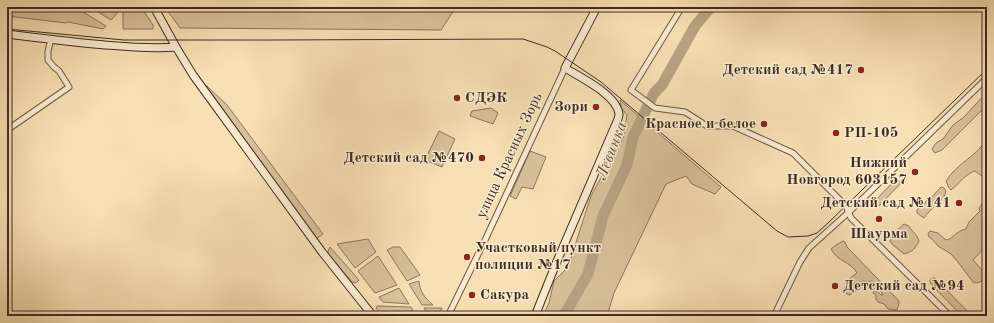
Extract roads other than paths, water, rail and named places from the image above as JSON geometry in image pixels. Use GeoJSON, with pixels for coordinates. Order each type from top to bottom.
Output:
{"type":"FeatureCollection","features":[{"type":"Feature","properties":{"kind":"street"},"geometry":{"type":"LineString","coordinates":[[154,7],[193,75],[322,252],[373,316]]}},
{"type":"Feature","properties":{"kind":"street","name":"улица Красных Зорь"},"geometry":{"type":"LineString","coordinates":[[448,316],[565,68],[597,7]]}},
{"type":"Feature","properties":{"kind":"street"},"geometry":{"type":"LineString","coordinates":[[682,7],[631,90],[655,108],[685,112],[707,126],[733,126],[793,153],[846,206],[851,218],[950,316]]}},
{"type":"Feature","properties":{"kind":"street"},"geometry":{"type":"LineString","coordinates":[[7,34],[135,47],[176,47]]}},
{"type":"Feature","properties":{"kind":"street"},"geometry":{"type":"LineString","coordinates":[[7,130],[69,87],[59,71],[48,60],[48,51],[51,39]]}},
{"type":"Feature","properties":{"kind":"street"},"geometry":{"type":"LineString","coordinates":[[535,316],[619,115],[617,105],[603,92],[565,68]]}},
{"type":"Feature","properties":{"kind":"street"},"geometry":{"type":"LineString","coordinates":[[774,316],[800,262],[809,248],[849,212],[987,78]]}},
{"type":"Feature","properties":{"kind":"waterway","name":"Левинка"},"geometry":{"type":"LineString","coordinates":[[563,316],[588,274],[603,216],[627,165],[633,137],[654,93],[662,85],[695,26],[711,7]]}},
{"type":"Feature","properties":{"kind":"tram line"},"geometry":{"type":"LineString","coordinates":[[7,29],[124,40],[523,39],[555,51],[601,82],[777,231],[788,237],[808,236],[817,233],[987,69]]}},
{"type":"Feature","properties":{"kind":"place","name":"Детский сад №417"},"geometry":{"type":"Point","coordinates":[861,70]}},
{"type":"Feature","properties":{"kind":"place","name":"СДЭК"},"geometry":{"type":"Point","coordinates":[457,98]}},
{"type":"Feature","properties":{"kind":"place","name":"Зори"},"geometry":{"type":"Point","coordinates":[596,107]}},
{"type":"Feature","properties":{"kind":"place","name":"Красное и белое"},"geometry":{"type":"Point","coordinates":[764,124]}},
{"type":"Feature","properties":{"kind":"place","name":"РП-105"},"geometry":{"type":"Point","coordinates":[836,133]}},
{"type":"Feature","properties":{"kind":"place","name":"Детский сад №470"},"geometry":{"type":"Point","coordinates":[482,158]}},
{"type":"Feature","properties":{"kind":"place","name":"Нижний Новгород 603157"},"geometry":{"type":"Point","coordinates":[915,172]}},
{"type":"Feature","properties":{"kind":"place","name":"Детский сад №141"},"geometry":{"type":"Point","coordinates":[959,203]}},
{"type":"Feature","properties":{"kind":"place","name":"Шаурма"},"geometry":{"type":"Point","coordinates":[879,219]}},
{"type":"Feature","properties":{"kind":"place","name":"Участковый пункт полиции №17"},"geometry":{"type":"Point","coordinates":[467,257]}},
{"type":"Feature","properties":{"kind":"place","name":"Детский сад №94"},"geometry":{"type":"Point","coordinates":[835,286]}},
{"type":"Feature","properties":{"kind":"place","name":"Сакура"},"geometry":{"type":"Point","coordinates":[472,295]}}]}
